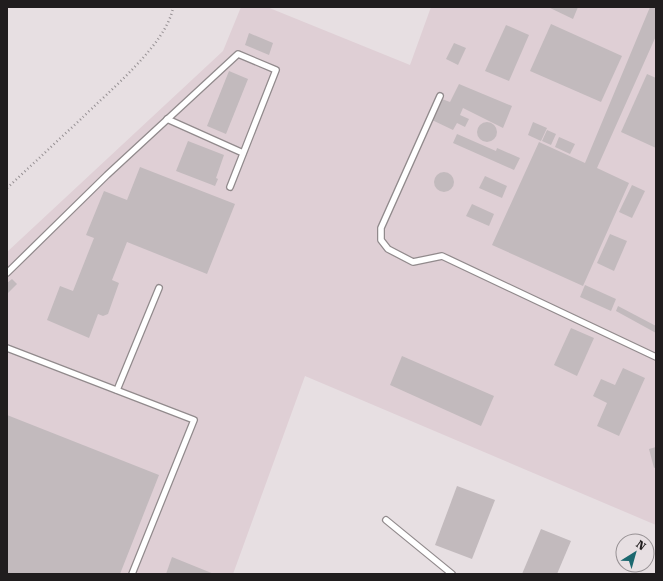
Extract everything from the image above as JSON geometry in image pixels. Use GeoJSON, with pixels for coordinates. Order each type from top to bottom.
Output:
{"type":"FeatureCollection","features":[{"type":"Feature","properties":{"kind":"lane"},"geometry":{"type":"LineString","coordinates":[[7,273],[107,175],[238,54],[276,70],[230,187]]}},
{"type":"Feature","properties":{"kind":"lane"},"geometry":{"type":"LineString","coordinates":[[440,96],[381,228],[381,240],[388,249],[412,262],[442,256],[656,357]]}},
{"type":"Feature","properties":{"kind":"lane"},"geometry":{"type":"LineString","coordinates":[[167,120],[243,153]]}},
{"type":"Feature","properties":{"kind":"lane"},"geometry":{"type":"LineString","coordinates":[[117,390],[159,288]]}},
{"type":"Feature","properties":{"kind":"lane"},"geometry":{"type":"LineString","coordinates":[[7,348],[194,420],[132,574]]}},
{"type":"Feature","properties":{"kind":"lane"},"geometry":{"type":"LineString","coordinates":[[386,520],[452,574]]}},
{"type":"Feature","properties":{"kind":"path"},"geometry":{"type":"LineString","coordinates":[[7,188],[132,70],[158,39],[172,14],[173,7]]}},
{"type":"Feature","properties":{"kind":"shaded area"},"geometry":{"type":"Polygon","coordinates":[[[241,7],[267,7],[410,65],[431,7],[656,7],[656,525],[305,376],[233,574],[7,574],[7,252],[223,51],[241,7]]]}},
{"type":"Feature","properties":{"kind":"building"},"geometry":{"type":"Polygon","coordinates":[[[548,7],[578,7],[573,19],[548,7]]]}},
{"type":"Feature","properties":{"kind":"building"},"geometry":{"type":"Polygon","coordinates":[[[650,7],[656,7],[656,36],[597,168],[629,183],[583,286],[492,245],[539,142],[585,163],[650,7]]]}},
{"type":"Feature","properties":{"kind":"building"},"geometry":{"type":"Polygon","coordinates":[[[551,24],[622,56],[601,102],[530,71],[551,24]]]}},
{"type":"Feature","properties":{"kind":"building"},"geometry":{"type":"Polygon","coordinates":[[[506,25],[529,35],[509,81],[485,71],[506,25]]]}},
{"type":"Feature","properties":{"kind":"building"},"geometry":{"type":"Polygon","coordinates":[[[249,33],[273,43],[269,55],[245,45],[249,33]]]}},
{"type":"Feature","properties":{"kind":"building"},"geometry":{"type":"Polygon","coordinates":[[[454,43],[466,48],[458,65],[446,59],[454,43]]]}},
{"type":"Feature","properties":{"kind":"building"},"geometry":{"type":"Polygon","coordinates":[[[229,71],[248,79],[226,134],[207,126],[229,71]]]}},
{"type":"Feature","properties":{"kind":"building"},"geometry":{"type":"Polygon","coordinates":[[[647,74],[656,78],[656,148],[621,132],[647,74]]]}},
{"type":"Feature","properties":{"kind":"building"},"geometry":{"type":"Polygon","coordinates":[[[459,84],[512,106],[503,128],[463,108],[460,115],[469,119],[465,127],[457,123],[453,130],[432,120],[442,99],[450,102],[459,84]]]}},
{"type":"Feature","properties":{"kind":"building"},"geometry":{"type":"Polygon","coordinates":[[[487,122],[494,125],[497,132],[494,139],[487,142],[480,139],[477,132],[480,125],[487,122]]]}},
{"type":"Feature","properties":{"kind":"building"},"geometry":{"type":"Polygon","coordinates":[[[533,122],[547,128],[541,141],[528,135],[533,122]]]}},
{"type":"Feature","properties":{"kind":"building"},"geometry":{"type":"Polygon","coordinates":[[[547,130],[556,134],[551,145],[542,141],[547,130]]]}},
{"type":"Feature","properties":{"kind":"building"},"geometry":{"type":"Polygon","coordinates":[[[457,134],[496,151],[497,148],[520,158],[514,170],[453,143],[457,134]]]}},
{"type":"Feature","properties":{"kind":"building"},"geometry":{"type":"Polygon","coordinates":[[[559,137],[575,144],[570,154],[555,147],[559,137]]]}},
{"type":"Feature","properties":{"kind":"building"},"geometry":{"type":"Polygon","coordinates":[[[188,141],[224,155],[216,178],[218,179],[215,186],[176,171],[188,141]]]}},
{"type":"Feature","properties":{"kind":"building"},"geometry":{"type":"Polygon","coordinates":[[[140,167],[235,204],[207,274],[127,242],[112,280],[119,283],[108,314],[103,316],[98,314],[89,338],[47,320],[60,286],[73,291],[94,238],[86,235],[104,191],[127,200],[140,167]]]}},
{"type":"Feature","properties":{"kind":"building"},"geometry":{"type":"Polygon","coordinates":[[[444,172],[451,175],[454,182],[451,189],[444,192],[437,189],[434,182],[437,175],[444,172]]]}},
{"type":"Feature","properties":{"kind":"building"},"geometry":{"type":"Polygon","coordinates":[[[485,176],[507,186],[502,198],[479,188],[485,176]]]}},
{"type":"Feature","properties":{"kind":"building"},"geometry":{"type":"Polygon","coordinates":[[[632,185],[645,191],[632,218],[619,212],[632,185]]]}},
{"type":"Feature","properties":{"kind":"building"},"geometry":{"type":"Polygon","coordinates":[[[472,204],[494,214],[489,226],[466,216],[472,204]]]}},
{"type":"Feature","properties":{"kind":"building"},"geometry":{"type":"Polygon","coordinates":[[[610,234],[627,241],[614,271],[597,263],[610,234]]]}},
{"type":"Feature","properties":{"kind":"building"},"geometry":{"type":"Polygon","coordinates":[[[12,279],[17,284],[7,294],[7,283],[12,279]]]}},
{"type":"Feature","properties":{"kind":"building"},"geometry":{"type":"Polygon","coordinates":[[[585,285],[616,299],[611,311],[580,297],[585,285]]]}},
{"type":"Feature","properties":{"kind":"building"},"geometry":{"type":"Polygon","coordinates":[[[618,306],[656,326],[656,333],[616,311],[618,306]]]}},
{"type":"Feature","properties":{"kind":"building"},"geometry":{"type":"Polygon","coordinates":[[[571,328],[594,338],[577,376],[554,365],[571,328]]]}},
{"type":"Feature","properties":{"kind":"building"},"geometry":{"type":"Polygon","coordinates":[[[402,356],[494,396],[481,426],[390,385],[402,356]]]}},
{"type":"Feature","properties":{"kind":"building"},"geometry":{"type":"Polygon","coordinates":[[[623,368],[645,378],[619,436],[597,426],[607,403],[593,396],[601,379],[615,385],[623,368]]]}},
{"type":"Feature","properties":{"kind":"building"},"geometry":{"type":"Polygon","coordinates":[[[7,415],[159,475],[120,574],[7,574],[7,415]]]}},
{"type":"Feature","properties":{"kind":"building"},"geometry":{"type":"Polygon","coordinates":[[[656,447],[656,467],[654,468],[649,449],[656,447]]]}},
{"type":"Feature","properties":{"kind":"building"},"geometry":{"type":"Polygon","coordinates":[[[457,486],[495,500],[472,559],[435,545],[457,486]]]}},
{"type":"Feature","properties":{"kind":"building"},"geometry":{"type":"Polygon","coordinates":[[[541,529],[571,541],[557,574],[522,574],[541,529]]]}},
{"type":"Feature","properties":{"kind":"building"},"geometry":{"type":"Polygon","coordinates":[[[172,557],[214,574],[166,574],[172,557]]]}}]}
